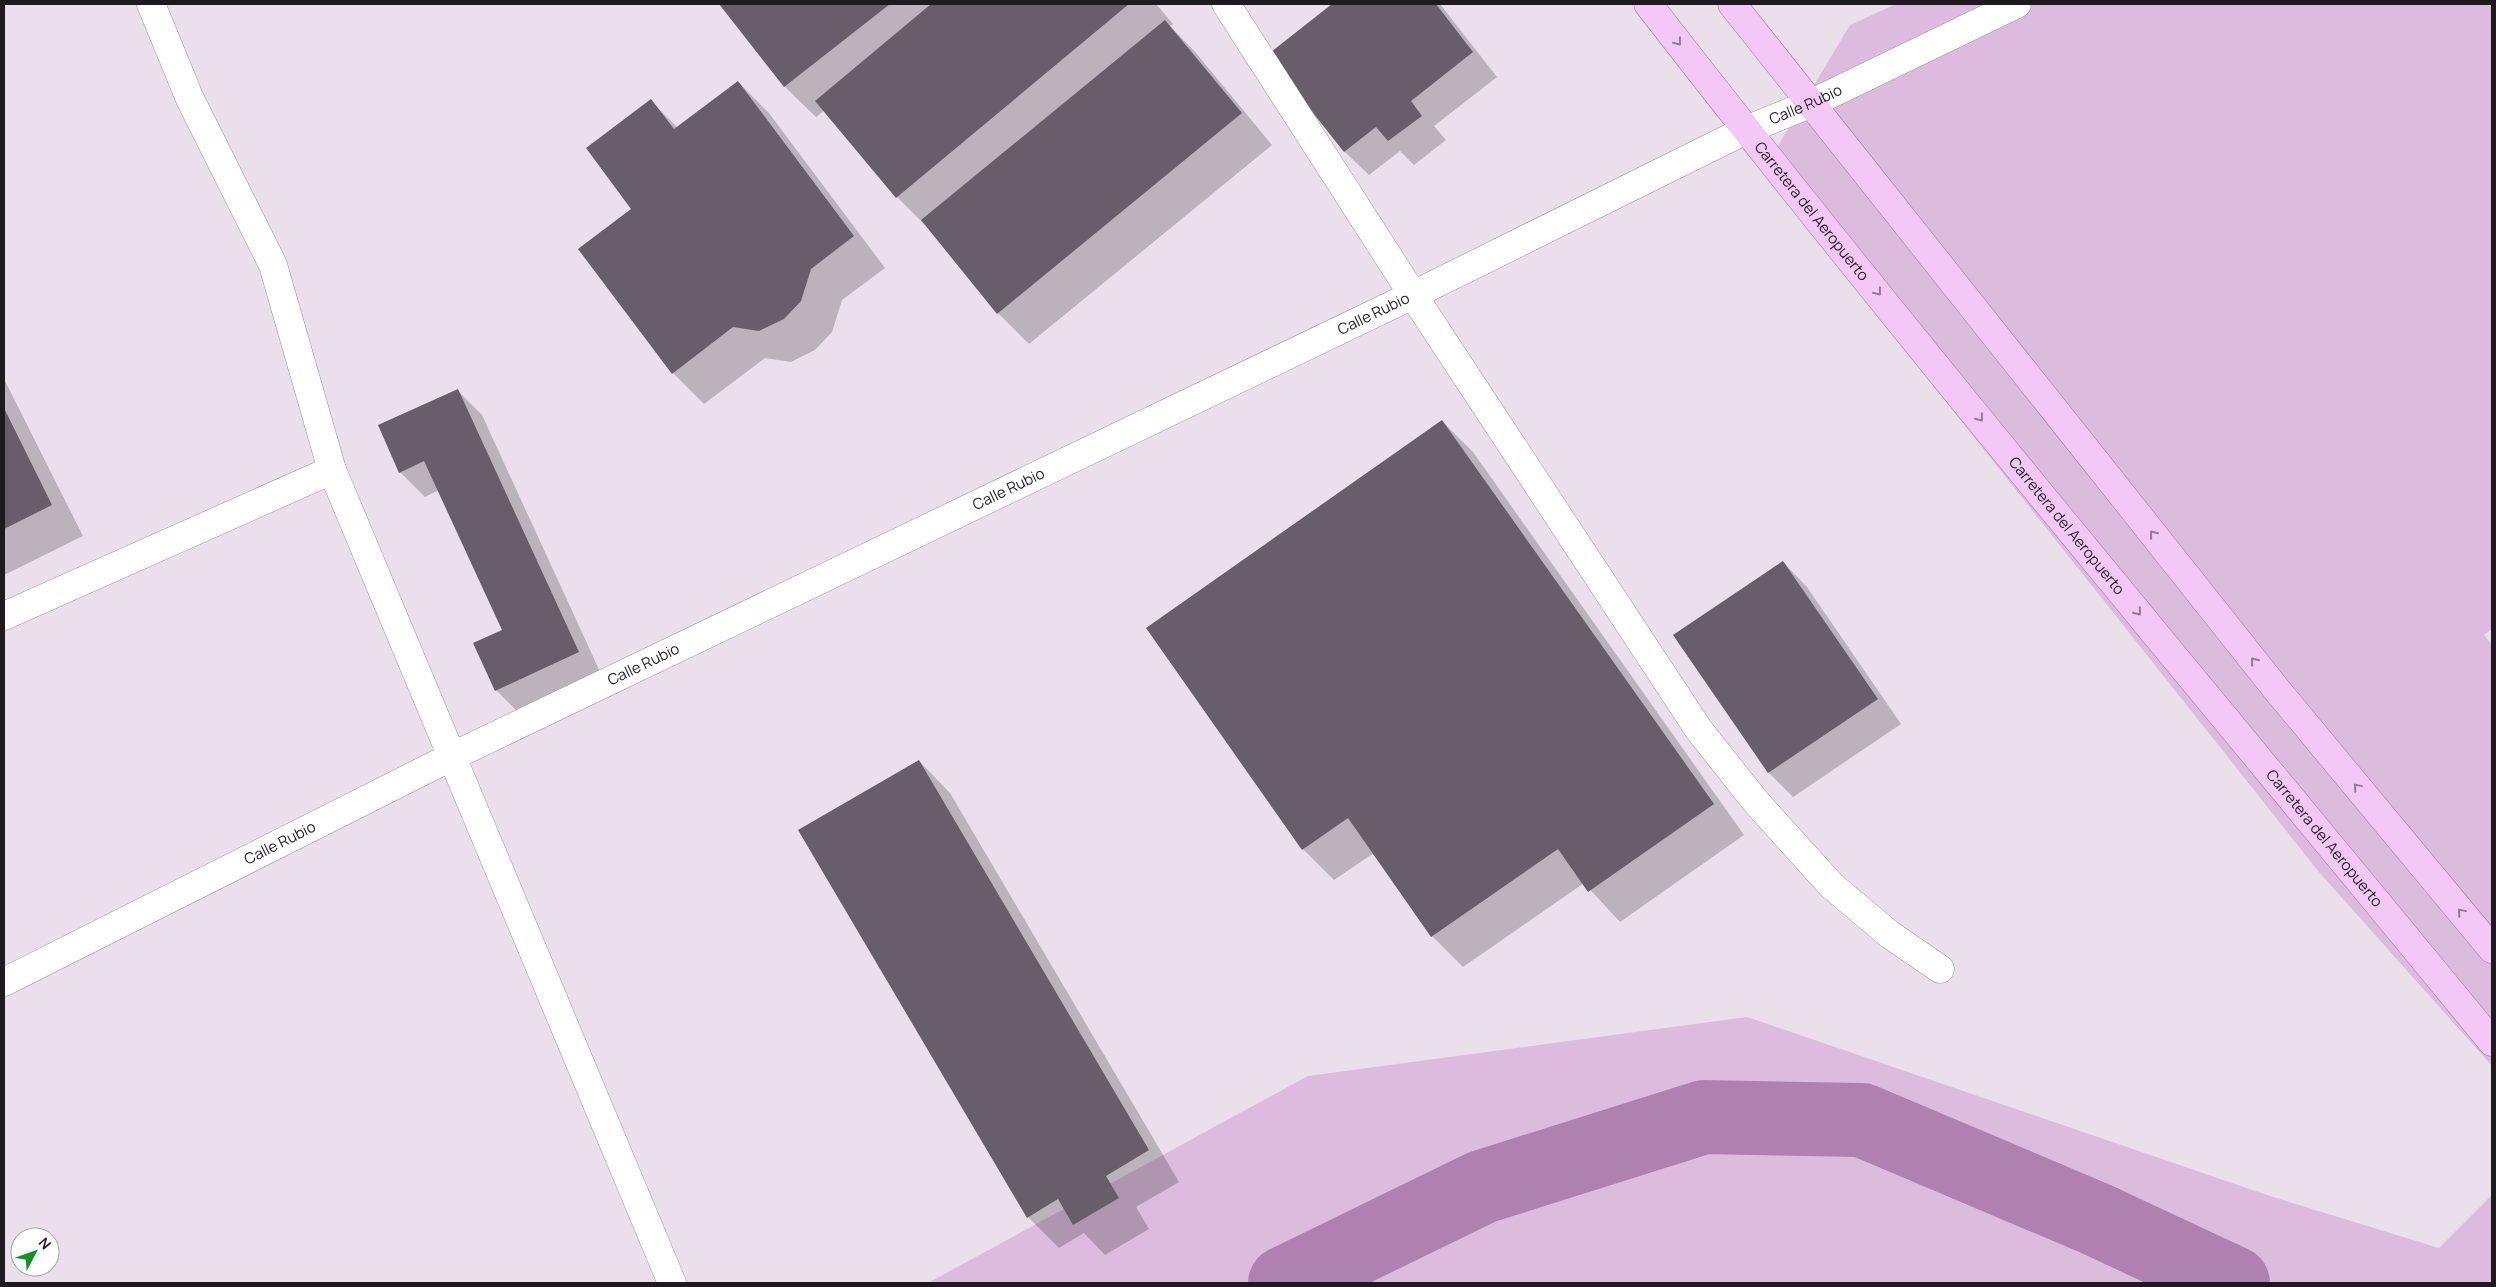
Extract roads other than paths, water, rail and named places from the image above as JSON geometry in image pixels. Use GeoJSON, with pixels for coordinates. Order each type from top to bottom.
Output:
{"type":"FeatureCollection","features":[{"type":"Feature","properties":{"kind":"main road","name":"Carretera del Aeropuerto"},"geometry":{"type":"LineString","coordinates":[[1648,4],[1746,130],[2492,1042]]}},
{"type":"Feature","properties":{"kind":"main road"},"geometry":{"type":"LineString","coordinates":[[1732,4],[2277,690],[2492,949]]}},
{"type":"Feature","properties":{"kind":"street"},"geometry":{"type":"LineString","coordinates":[[151,4],[190,99],[273,265],[332,470],[672,1283]]}},
{"type":"Feature","properties":{"kind":"street"},"geometry":{"type":"LineString","coordinates":[[1226,4],[1413,295],[1698,730],[1756,802],[1831,885],[1888,934],[1940,969]]}},
{"type":"Feature","properties":{"kind":"street","name":"Calle Rubio"},"geometry":{"type":"LineString","coordinates":[[4,982],[453,756],[1413,295],[1746,130],[1812,103],[2017,4]]}},
{"type":"Feature","properties":{"kind":"street"},"geometry":{"type":"LineString","coordinates":[[4,616],[332,470]]}},
{"type":"Feature","properties":{"kind":"waterway"},"geometry":{"type":"LineString","coordinates":[[1285,1283],[1482,1187],[1704,1117],[1862,1120],[2096,1219],[2233,1283]]}}]}
